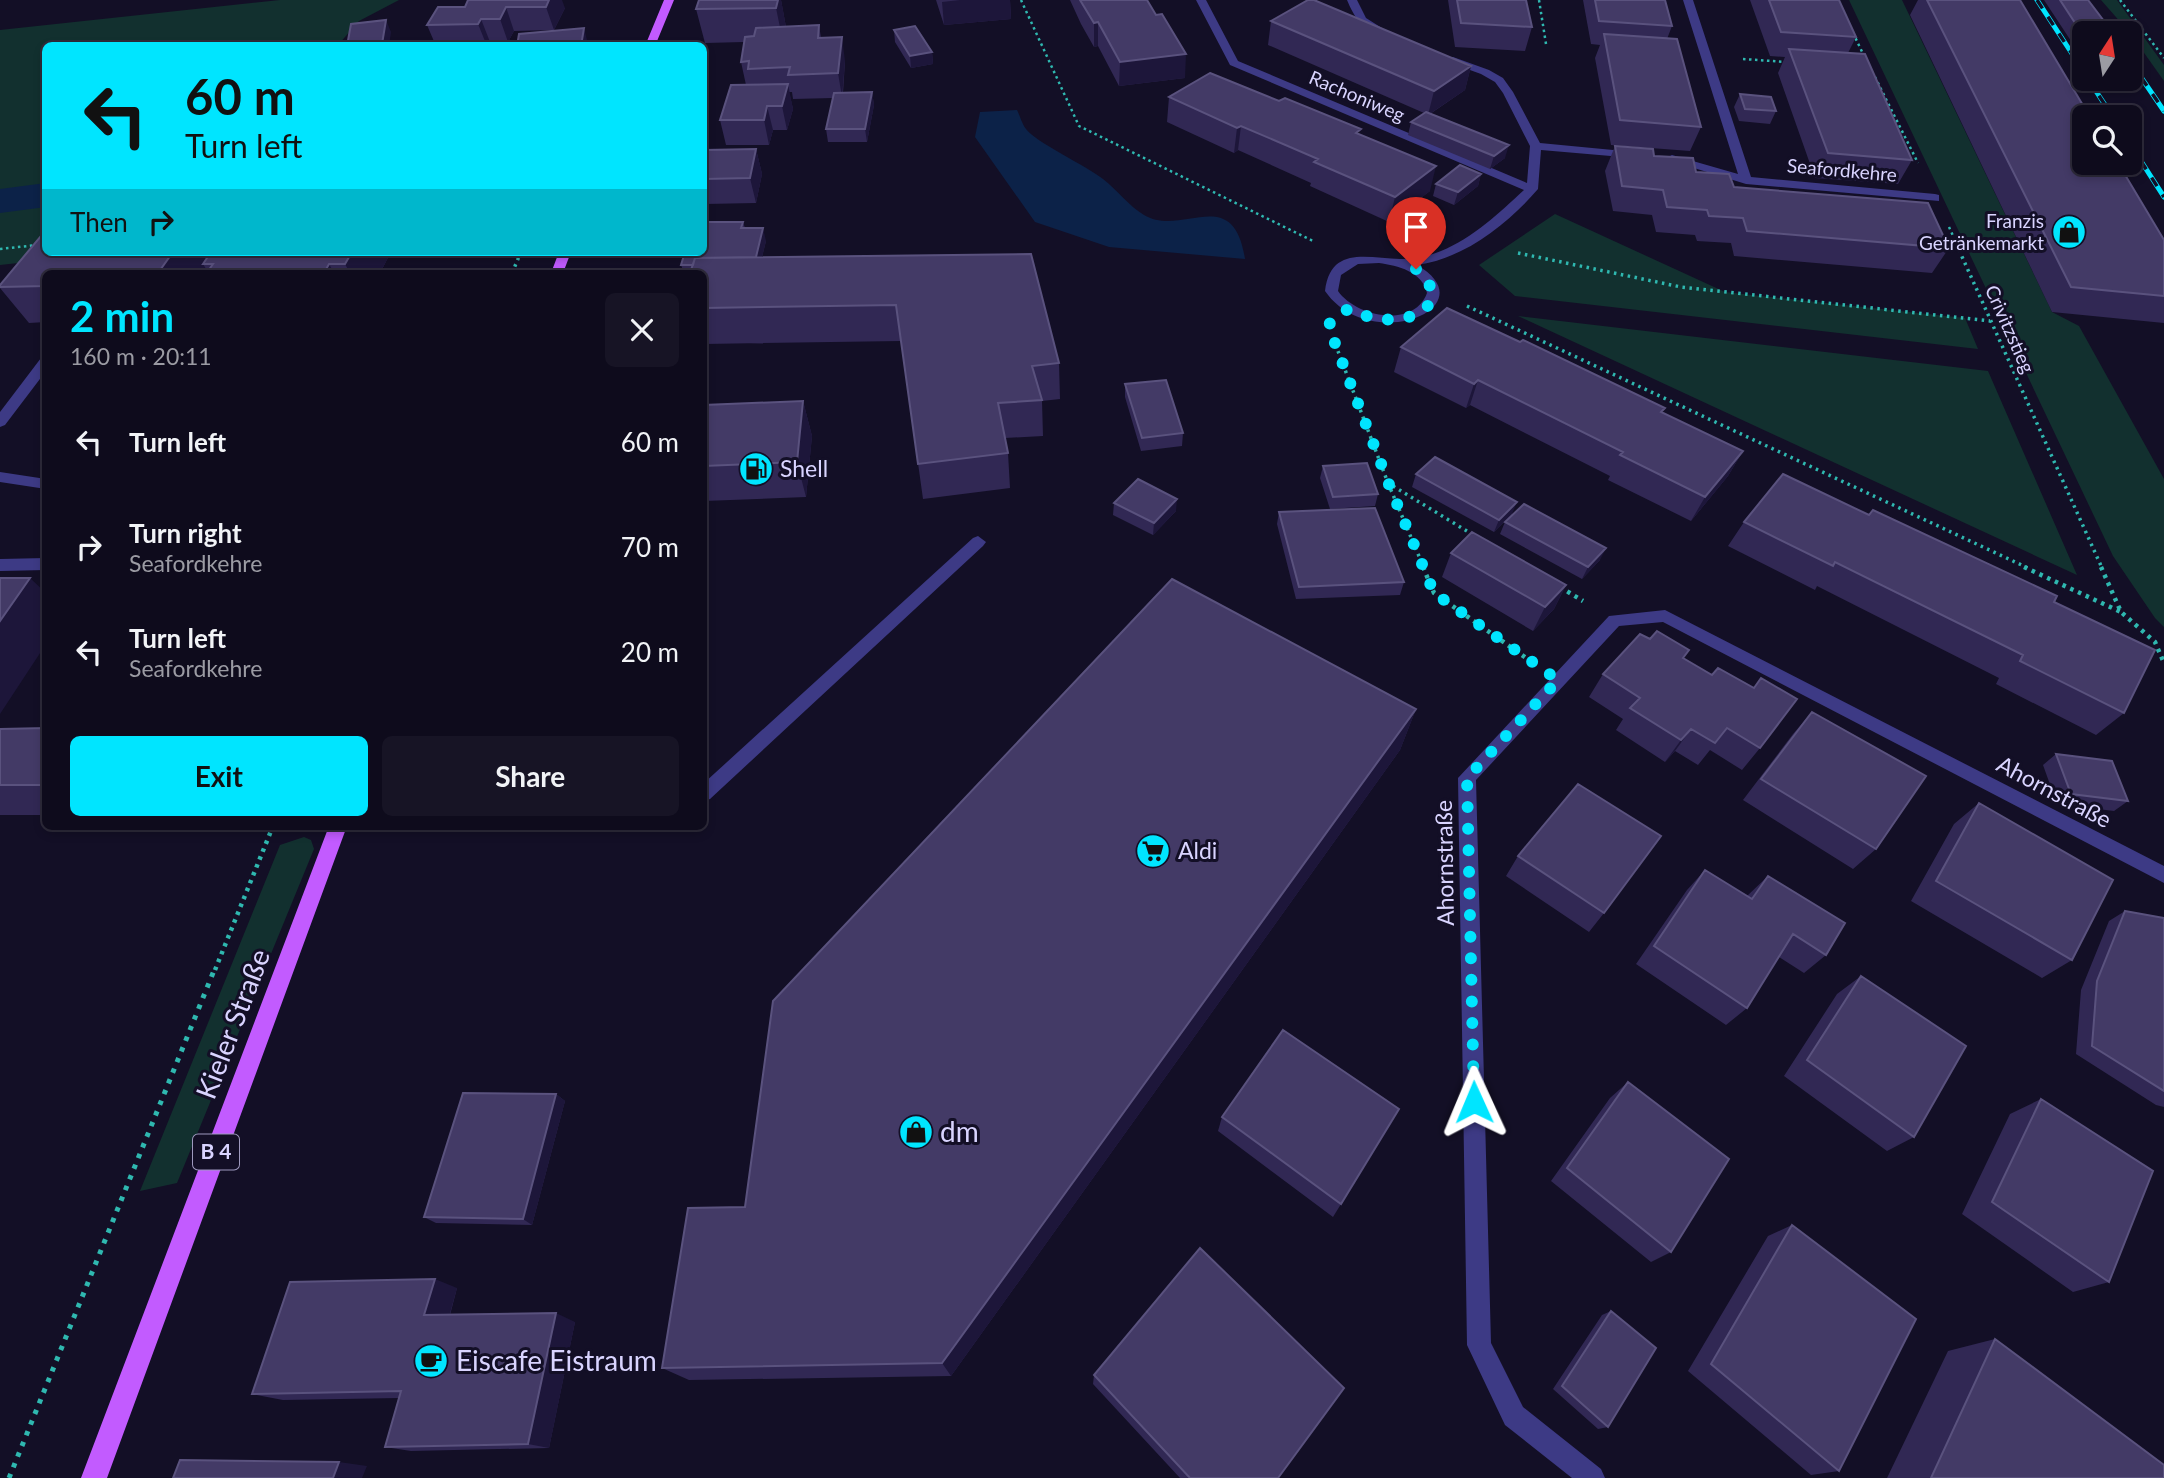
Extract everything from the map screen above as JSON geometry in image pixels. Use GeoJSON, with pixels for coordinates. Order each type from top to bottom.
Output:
{"type":"FeatureCollection","features":[{"type":"Feature","properties":{"kind":"main road"},"geometry":{"type":"LineString","coordinates":[[652,42],[669,0]]}},
{"type":"Feature","properties":{"kind":"main road","name":"Kieler Straße"},"geometry":{"type":"LineString","coordinates":[[94,1478],[337,830]]}},
{"type":"Feature","properties":{"kind":"street","name":"Rachoniweg"},"geometry":{"type":"LineString","coordinates":[[1201,0],[1234,63],[1532,189]]}},
{"type":"Feature","properties":{"kind":"street"},"geometry":{"type":"LineString","coordinates":[[1352,0],[1359,18],[1371,29],[1392,37]]}},
{"type":"Feature","properties":{"kind":"street"},"geometry":{"type":"LineString","coordinates":[[1688,0],[1746,180]]}},
{"type":"Feature","properties":{"kind":"street"},"geometry":{"type":"LineString","coordinates":[[1404,264],[1426,277],[1432,286],[1430,304],[1422,312],[1395,319],[1363,315],[1348,309],[1332,291],[1331,281],[1335,272],[1344,265],[1373,259],[1404,264],[1445,256],[1480,234],[1532,189],[1536,146],[1499,80],[1485,72],[1433,53]]}},
{"type":"Feature","properties":{"kind":"street"},"geometry":{"type":"LineString","coordinates":[[1536,146],[1642,155]]}},
{"type":"Feature","properties":{"kind":"street","name":"Seafordkehre"},"geometry":{"type":"LineString","coordinates":[[1655,156],[1681,159],[1746,180],[1935,198]]}},
{"type":"Feature","properties":{"kind":"street"},"geometry":{"type":"LineString","coordinates":[[0,422],[42,366]]}},
{"type":"Feature","properties":{"kind":"street"},"geometry":{"type":"LineString","coordinates":[[0,477],[42,484]]}},
{"type":"Feature","properties":{"kind":"street"},"geometry":{"type":"LineString","coordinates":[[707,791],[978,542]]}},
{"type":"Feature","properties":{"kind":"street"},"geometry":{"type":"LineString","coordinates":[[0,565],[42,564]]}},
{"type":"Feature","properties":{"kind":"street","name":"Ahornstraße"},"geometry":{"type":"LineString","coordinates":[[1592,1478],[1514,1416],[1479,1345],[1467,778],[1558,680],[1615,621],[1665,616],[2164,875]]}},
{"type":"Feature","properties":{"kind":"path"},"geometry":{"type":"LineString","coordinates":[[1021,0],[1079,125],[1324,247],[1344,265]]}},
{"type":"Feature","properties":{"kind":"path"},"geometry":{"type":"LineString","coordinates":[[1539,0],[1546,44]]}},
{"type":"Feature","properties":{"kind":"path"},"geometry":{"type":"LineString","coordinates":[[2120,0],[2164,58]]}},
{"type":"Feature","properties":{"kind":"path","name":"Crivitzstieg"},"geometry":{"type":"LineString","coordinates":[[1847,23],[1935,198],[2121,612],[2155,642],[2164,663]]}},
{"type":"Feature","properties":{"kind":"path"},"geometry":{"type":"LineString","coordinates":[[1706,55],[1788,62]]}},
{"type":"Feature","properties":{"kind":"path"},"geometry":{"type":"LineString","coordinates":[[1480,234],[1517,253],[1681,287],[1991,321]]}},
{"type":"Feature","properties":{"kind":"path"},"geometry":{"type":"LineString","coordinates":[[0,249],[42,244]]}},
{"type":"Feature","properties":{"kind":"path"},"geometry":{"type":"LineString","coordinates":[[1433,296],[1462,304],[2121,612]]}},
{"type":"Feature","properties":{"kind":"path"},"geometry":{"type":"LineString","coordinates":[[1348,309],[1328,325],[1434,593],[1558,680]]}},
{"type":"Feature","properties":{"kind":"path"},"geometry":{"type":"LineString","coordinates":[[1388,482],[1483,541]]}},
{"type":"Feature","properties":{"kind":"path"},"geometry":{"type":"LineString","coordinates":[[1555,584],[1615,621]]}},
{"type":"Feature","properties":{"kind":"path"},"geometry":{"type":"LineString","coordinates":[[9,1478],[271,830]]}},
{"type":"Feature","properties":{"kind":"green space"},"geometry":{"type":"Polygon","coordinates":[[[280,0],[399,0],[359,21],[341,42],[42,42],[42,256],[81,256],[0,265],[0,30],[280,0]]]}},
{"type":"Feature","properties":{"kind":"green space"},"geometry":{"type":"Polygon","coordinates":[[[1849,0],[1902,0],[2052,312],[2079,326],[2164,479],[2164,627],[2113,556],[1849,0]]]}},
{"type":"Feature","properties":{"kind":"green space"},"geometry":{"type":"Polygon","coordinates":[[[2101,0],[2117,0],[2132,21],[2119,21],[2101,0]]]}},
{"type":"Feature","properties":{"kind":"green space"},"geometry":{"type":"Polygon","coordinates":[[[2142,35],[2164,65],[2164,81],[2142,50],[2142,35]]]}},
{"type":"Feature","properties":{"kind":"green space"},"geometry":{"type":"Polygon","coordinates":[[[1555,214],[1725,292],[1965,318],[1978,349],[1515,296],[1479,265],[1555,214]]]}},
{"type":"Feature","properties":{"kind":"green space"},"geometry":{"type":"Polygon","coordinates":[[[1518,316],[1988,371],[2077,575],[1518,316]]]}},
{"type":"Feature","properties":{"kind":"green space"},"geometry":{"type":"Polygon","coordinates":[[[304,837],[311,840],[314,849],[177,1183],[140,1191],[280,845],[304,837]]]}},
{"type":"Feature","properties":{"kind":"water"},"geometry":{"type":"Polygon","coordinates":[[[1017,110],[1031,134],[1103,179],[1144,215],[1174,221],[1218,217],[1230,223],[1239,236],[1245,259],[1109,247],[1035,222],[975,137],[980,112],[1017,110]]]}},
{"type":"Feature","properties":{"kind":"building"},"geometry":{"type":"Polygon","coordinates":[[[468,0],[549,0],[546,7],[506,7],[500,19],[481,19],[478,24],[427,25],[438,7],[465,7],[468,0]]]}},
{"type":"Feature","properties":{"kind":"building"},"geometry":{"type":"Polygon","coordinates":[[[699,0],[778,0],[776,8],[696,9],[699,0]]]}},
{"type":"Feature","properties":{"kind":"building"},"geometry":{"type":"Polygon","coordinates":[[[1080,0],[1147,0],[1156,15],[1162,14],[1186,54],[1120,62],[1098,22],[1094,23],[1080,0]]]}},
{"type":"Feature","properties":{"kind":"building"},"geometry":{"type":"Polygon","coordinates":[[[1308,0],[1314,0],[1471,66],[1434,91],[1271,21],[1308,0]]]}},
{"type":"Feature","properties":{"kind":"building"},"geometry":{"type":"Polygon","coordinates":[[[1457,0],[1526,0],[1532,27],[1461,23],[1457,0]]]}},
{"type":"Feature","properties":{"kind":"building"},"geometry":{"type":"Polygon","coordinates":[[[1595,0],[1665,0],[1672,26],[1599,21],[1595,0]]]}},
{"type":"Feature","properties":{"kind":"building"},"geometry":{"type":"Polygon","coordinates":[[[1769,0],[1839,0],[1856,37],[1781,32],[1769,0]]]}},
{"type":"Feature","properties":{"kind":"building","name":"Franzis Getränkemarkt"},"geometry":{"type":"Polygon","coordinates":[[[1927,0],[2020,0],[2083,105],[2072,105],[2072,175],[2125,175],[2164,240],[2164,296],[2071,287],[1927,0]]]}},
{"type":"Feature","properties":{"kind":"building"},"geometry":{"type":"Polygon","coordinates":[[[2060,0],[2088,0],[2104,21],[2074,21],[2060,0]]]}},
{"type":"Feature","properties":{"kind":"building"},"geometry":{"type":"Polygon","coordinates":[[[386,20],[382,42],[348,42],[351,24],[386,20]]]}},
{"type":"Feature","properties":{"kind":"building"},"geometry":{"type":"Polygon","coordinates":[[[819,25],[818,38],[842,37],[838,73],[788,75],[790,67],[748,69],[749,61],[741,62],[745,37],[754,36],[756,28],[819,25]]]}},
{"type":"Feature","properties":{"kind":"building"},"geometry":{"type":"Polygon","coordinates":[[[915,26],[932,52],[910,56],[894,30],[915,26]]]}},
{"type":"Feature","properties":{"kind":"building"},"geometry":{"type":"Polygon","coordinates":[[[584,28],[582,42],[518,42],[519,34],[584,28]]]}},
{"type":"Feature","properties":{"kind":"building"},"geometry":{"type":"Polygon","coordinates":[[[1604,34],[1677,39],[1701,127],[1620,120],[1604,34]]]}},
{"type":"Feature","properties":{"kind":"building"},"geometry":{"type":"Polygon","coordinates":[[[1789,49],[1865,54],[1912,160],[1828,153],[1789,49]]]}},
{"type":"Feature","properties":{"kind":"building"},"geometry":{"type":"Polygon","coordinates":[[[1210,73],[1279,101],[1285,98],[1361,129],[1356,133],[1436,166],[1395,197],[1314,162],[1318,159],[1241,126],[1237,128],[1169,97],[1210,73]]]}},
{"type":"Feature","properties":{"kind":"building"},"geometry":{"type":"Polygon","coordinates":[[[788,84],[782,106],[767,106],[764,120],[720,120],[731,85],[788,84]]]}},
{"type":"Feature","properties":{"kind":"building"},"geometry":{"type":"Polygon","coordinates":[[[872,92],[865,129],[826,129],[834,93],[872,92]]]}},
{"type":"Feature","properties":{"kind":"building"},"geometry":{"type":"Polygon","coordinates":[[[1740,94],[1771,97],[1776,111],[1745,109],[1740,94]]]}},
{"type":"Feature","properties":{"kind":"building"},"geometry":{"type":"Polygon","coordinates":[[[1426,112],[1509,145],[1494,156],[1411,122],[1426,112]]]}},
{"type":"Feature","properties":{"kind":"building"},"geometry":{"type":"Polygon","coordinates":[[[1615,146],[1653,149],[1654,156],[1693,158],[1696,172],[1729,174],[1734,187],[1928,203],[1949,248],[1747,231],[1743,218],[1709,216],[1707,210],[1667,207],[1663,190],[1622,186],[1615,146]]]}},
{"type":"Feature","properties":{"kind":"building"},"geometry":{"type":"Polygon","coordinates":[[[756,149],[750,178],[707,179],[707,150],[756,149]]]}},
{"type":"Feature","properties":{"kind":"building"},"geometry":{"type":"Polygon","coordinates":[[[1460,165],[1481,174],[1458,192],[1436,184],[1460,165]]]}},
{"type":"Feature","properties":{"kind":"building"},"geometry":{"type":"Polygon","coordinates":[[[707,222],[743,222],[741,228],[763,228],[756,257],[695,258],[693,265],[681,265],[684,256],[707,256],[707,222]]]}},
{"type":"Feature","properties":{"kind":"building"},"geometry":{"type":"Polygon","coordinates":[[[42,235],[42,256],[170,256],[160,270],[42,270],[42,286],[0,285],[42,235]]]}},
{"type":"Feature","properties":{"kind":"building"},"geometry":{"type":"Polygon","coordinates":[[[1031,254],[1059,363],[1032,366],[1042,400],[998,403],[1008,453],[918,464],[896,305],[707,308],[707,270],[691,270],[695,258],[1031,254]]]}},
{"type":"Feature","properties":{"kind":"building"},"geometry":{"type":"Polygon","coordinates":[[[208,256],[350,256],[345,264],[329,264],[326,270],[209,270],[213,264],[203,264],[208,256]]]}},
{"type":"Feature","properties":{"kind":"building"},"geometry":{"type":"Polygon","coordinates":[[[1447,308],[1520,342],[1523,340],[1665,408],[1661,412],[1743,451],[1705,497],[1620,455],[1623,452],[1478,380],[1474,384],[1401,347],[1447,308]]]}},
{"type":"Feature","properties":{"kind":"building"},"geometry":{"type":"Polygon","coordinates":[[[1166,380],[1183,433],[1142,438],[1125,384],[1166,380]]]}},
{"type":"Feature","properties":{"kind":"building"},"geometry":{"type":"Polygon","coordinates":[[[803,401],[797,462],[707,466],[707,405],[803,401]]]}},
{"type":"Feature","properties":{"kind":"building"},"geometry":{"type":"Polygon","coordinates":[[[1435,457],[1517,502],[1499,520],[1416,474],[1435,457]]]}},
{"type":"Feature","properties":{"kind":"building"},"geometry":{"type":"Polygon","coordinates":[[[1367,463],[1378,494],[1333,497],[1323,466],[1367,463]]]}},
{"type":"Feature","properties":{"kind":"building"},"geometry":{"type":"Polygon","coordinates":[[[1783,474],[1869,515],[1873,510],[2057,596],[2054,602],[2155,650],[2124,713],[2020,661],[2023,655],[1835,562],[1833,566],[1744,522],[1783,474]]]}},
{"type":"Feature","properties":{"kind":"building"},"geometry":{"type":"Polygon","coordinates":[[[1138,479],[1177,499],[1154,523],[1114,503],[1138,479]]]}},
{"type":"Feature","properties":{"kind":"building"},"geometry":{"type":"Polygon","coordinates":[[[1524,504],[1606,548],[1588,567],[1505,522],[1524,504]]]}},
{"type":"Feature","properties":{"kind":"building"},"geometry":{"type":"Polygon","coordinates":[[[1375,508],[1404,582],[1299,587],[1279,512],[1375,508]]]}},
{"type":"Feature","properties":{"kind":"building"},"geometry":{"type":"Polygon","coordinates":[[[1472,532],[1566,585],[1545,607],[1451,553],[1472,532]]]}},
{"type":"Feature","properties":{"kind":"building"},"geometry":{"type":"Polygon","coordinates":[[[0,578],[30,578],[0,621],[0,578]]]}},
{"type":"Feature","properties":{"kind":"building"},"geometry":{"type":"Polygon","coordinates":[[[1172,579],[1416,709],[942,1363],[662,1368],[688,1208],[745,1207],[773,1001],[1172,579]]]}},
{"type":"Feature","properties":{"kind":"building"},"geometry":{"type":"Polygon","coordinates":[[[1657,631],[1689,650],[1683,658],[1712,675],[1718,668],[1754,688],[1761,678],[1797,699],[1760,748],[1727,728],[1715,743],[1691,729],[1681,740],[1630,708],[1640,698],[1603,674],[1640,634],[1650,639],[1657,631]]]}},
{"type":"Feature","properties":{"kind":"building"},"geometry":{"type":"Polygon","coordinates":[[[1812,712],[1926,776],[1876,849],[1761,779],[1812,712]]]}},
{"type":"Feature","properties":{"kind":"building"},"geometry":{"type":"Polygon","coordinates":[[[42,728],[42,785],[0,785],[0,729],[42,728]]]}},
{"type":"Feature","properties":{"kind":"building"},"geometry":{"type":"Polygon","coordinates":[[[2056,754],[2112,761],[2128,801],[2071,794],[2056,754]]]}},
{"type":"Feature","properties":{"kind":"building"},"geometry":{"type":"Polygon","coordinates":[[[1578,784],[1661,836],[1604,913],[1518,856],[1578,784]]]}},
{"type":"Feature","properties":{"kind":"building"},"geometry":{"type":"Polygon","coordinates":[[[1979,803],[2113,880],[2072,960],[1936,881],[1979,803]]]}},
{"type":"Feature","properties":{"kind":"building"},"geometry":{"type":"Polygon","coordinates":[[[1705,870],[1752,899],[1768,876],[1845,923],[1826,955],[1793,934],[1747,1008],[1654,946],[1705,870]]]}},
{"type":"Feature","properties":{"kind":"building"},"geometry":{"type":"Polygon","coordinates":[[[2125,911],[2164,918],[2164,1091],[2092,1046],[2097,981],[2125,911]]]}},
{"type":"Feature","properties":{"kind":"building"},"geometry":{"type":"Polygon","coordinates":[[[1861,976],[1966,1046],[1914,1137],[1807,1060],[1861,976]]]}},
{"type":"Feature","properties":{"kind":"building"},"geometry":{"type":"Polygon","coordinates":[[[1283,1030],[1399,1109],[1341,1204],[1222,1117],[1283,1030]]]}},
{"type":"Feature","properties":{"kind":"building"},"geometry":{"type":"Polygon","coordinates":[[[1628,1082],[1729,1159],[1671,1252],[1567,1168],[1628,1082]]]}},
{"type":"Feature","properties":{"kind":"building"},"geometry":{"type":"Polygon","coordinates":[[[463,1093],[556,1094],[523,1219],[424,1217],[463,1093]]]}},
{"type":"Feature","properties":{"kind":"building"},"geometry":{"type":"Polygon","coordinates":[[[2041,1099],[2153,1171],[2109,1282],[1992,1202],[2041,1099]]]}},
{"type":"Feature","properties":{"kind":"building"},"geometry":{"type":"Polygon","coordinates":[[[1792,1225],[1916,1319],[1839,1471],[1711,1364],[1792,1225]]]}},
{"type":"Feature","properties":{"kind":"building"},"geometry":{"type":"Polygon","coordinates":[[[1200,1248],[1344,1388],[1278,1478],[1190,1478],[1094,1375],[1200,1248]]]}},
{"type":"Feature","properties":{"kind":"building","name":"Eiscafe Eistraum"},"geometry":{"type":"Polygon","coordinates":[[[435,1279],[424,1315],[556,1313],[528,1444],[385,1447],[401,1391],[252,1394],[290,1282],[435,1279]]]}},
{"type":"Feature","properties":{"kind":"building"},"geometry":{"type":"Polygon","coordinates":[[[1611,1311],[1656,1348],[1608,1427],[1562,1386],[1611,1311]]]}},
{"type":"Feature","properties":{"kind":"building"},"geometry":{"type":"Polygon","coordinates":[[[1995,1339],[2164,1465],[2164,1478],[1931,1478],[1995,1339]]]}},
{"type":"Feature","properties":{"kind":"building"},"geometry":{"type":"Polygon","coordinates":[[[180,1460],[339,1462],[333,1478],[173,1478],[180,1460]]]}},
{"type":"Feature","properties":{"kind":"waterway"},"geometry":{"type":"LineString","coordinates":[[0,201],[42,196]]}},
{"type":"Feature","properties":{"kind":"railway"},"geometry":{"type":"LineString","coordinates":[[2037,0],[2072,54]]}},
{"type":"Feature","properties":{"kind":"railway"},"geometry":{"type":"LineString","coordinates":[[2142,79],[2164,111]]}},
{"type":"Feature","properties":{"kind":"railway"},"geometry":{"type":"LineString","coordinates":[[2096,91],[2105,105]]}},
{"type":"Feature","properties":{"kind":"railway"},"geometry":{"type":"LineString","coordinates":[[2142,163],[2164,197]]}},
{"type":"Feature","properties":{"kind":"place","name":"Franzis Getränkemarkt"},"geometry":{"type":"Point","coordinates":[2069,232]}},
{"type":"Feature","properties":{"kind":"place","name":"Shell"},"geometry":{"type":"Point","coordinates":[756,469]}},
{"type":"Feature","properties":{"kind":"place","name":"Aldi"},"geometry":{"type":"Point","coordinates":[1153,851]}},
{"type":"Feature","properties":{"kind":"place","name":"dm"},"geometry":{"type":"Point","coordinates":[916,1132]}},
{"type":"Feature","properties":{"kind":"place","name":"Eiscafe Eistraum"},"geometry":{"type":"Point","coordinates":[431,1361]}},
{"type":"Feature","properties":{"kind":"route"},"geometry":{"type":"LineString","coordinates":[[1416,269],[1432,286],[1430,304],[1422,312],[1410,317],[1379,319],[1348,309],[1328,325],[1434,593],[1558,680],[1467,778],[1474,1102]]}}]}
